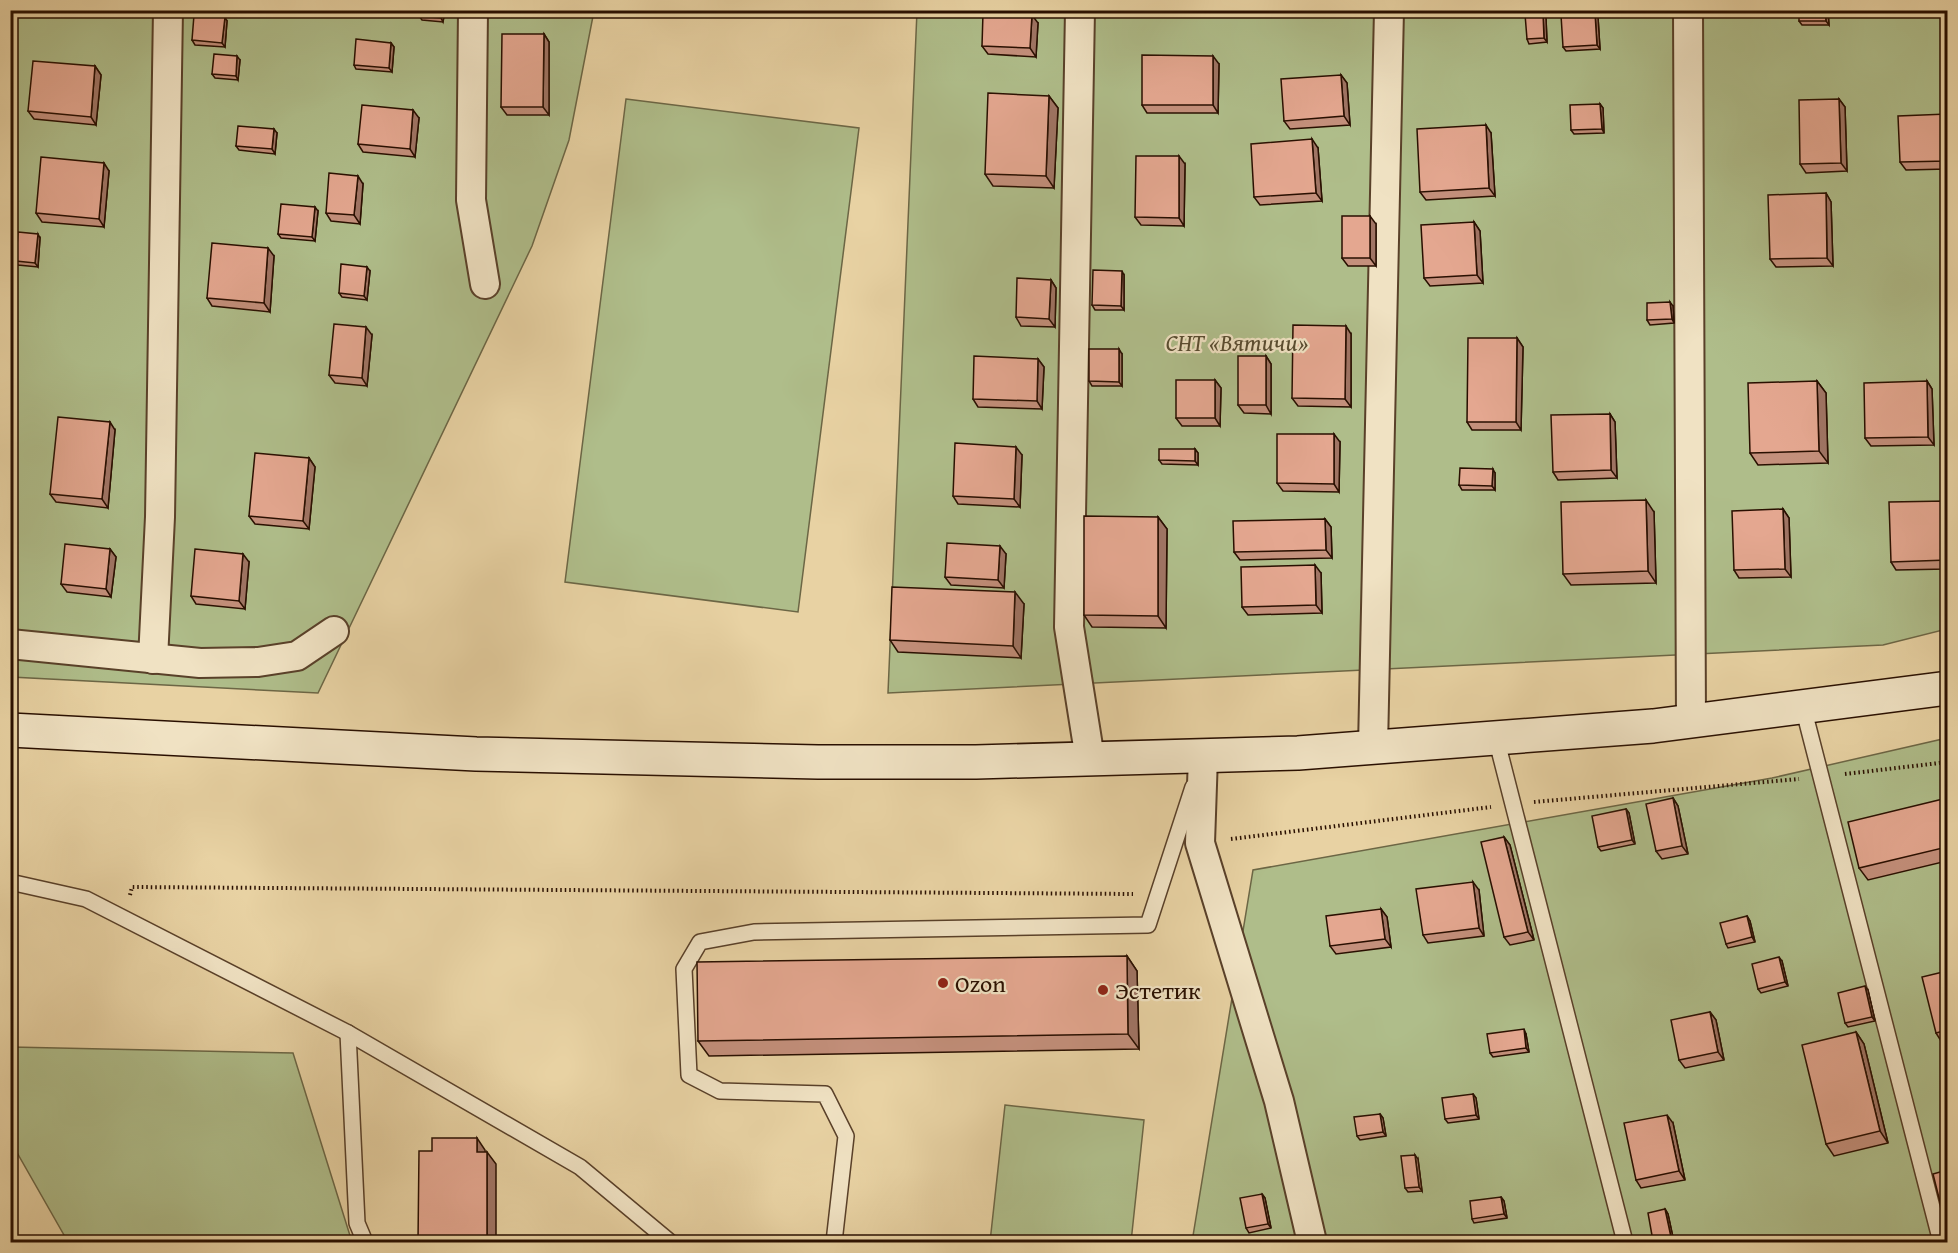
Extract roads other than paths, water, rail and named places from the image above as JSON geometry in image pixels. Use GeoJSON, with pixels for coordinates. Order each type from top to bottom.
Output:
{"type":"FeatureCollection","features":[{"type":"Feature","properties":{"kind":"main road"},"geometry":{"type":"LineString","coordinates":[[10,730],[476,754],[818,762],[1090,759],[1203,756],[1496,738],[1691,721],[1947,688]]}},
{"type":"Feature","properties":{"kind":"street"},"geometry":{"type":"LineString","coordinates":[[153,658],[160,505],[168,10]]}},
{"type":"Feature","properties":{"kind":"street"},"geometry":{"type":"LineString","coordinates":[[473,10],[471,200],[485,284]]}},
{"type":"Feature","properties":{"kind":"street"},"geometry":{"type":"LineString","coordinates":[[1080,10],[1069,627],[1090,759]]}},
{"type":"Feature","properties":{"kind":"street"},"geometry":{"type":"LineString","coordinates":[[1373,747],[1389,10]]}},
{"type":"Feature","properties":{"kind":"street"},"geometry":{"type":"LineString","coordinates":[[1688,10],[1687,226],[1691,721]]}},
{"type":"Feature","properties":{"kind":"street"},"geometry":{"type":"LineString","coordinates":[[10,644],[200,663],[258,662],[297,656],[334,631]]}},
{"type":"Feature","properties":{"kind":"street"},"geometry":{"type":"LineString","coordinates":[[1203,756],[1200,843],[1279,1101],[1312,1242]]}},
{"type":"Feature","properties":{"kind":"lane"},"geometry":{"type":"LineString","coordinates":[[1803,707],[1941,1242]]}},
{"type":"Feature","properties":{"kind":"lane"},"geometry":{"type":"LineString","coordinates":[[1496,738],[1626,1242]]}},
{"type":"Feature","properties":{"kind":"lane"},"geometry":{"type":"LineString","coordinates":[[834,1242],[846,1136],[825,1094],[720,1091],[689,1076],[684,969],[700,942],[754,932],[1148,925],[1203,756]]}},
{"type":"Feature","properties":{"kind":"lane"},"geometry":{"type":"LineString","coordinates":[[10,882],[86,898],[348,1033],[580,1167],[670,1242]]}},
{"type":"Feature","properties":{"kind":"lane"},"geometry":{"type":"LineString","coordinates":[[348,1033],[357,1223],[366,1242]]}},
{"type":"Feature","properties":{"kind":"place","name":"Ozon"},"geometry":{"type":"Point","coordinates":[943,983]}},
{"type":"Feature","properties":{"kind":"place","name":"Эстетик"},"geometry":{"type":"Point","coordinates":[1103,990]}},
{"type":"Feature","properties":{"kind":"park label","name":"СНТ «Вятичи»"},"geometry":{"type":"Point","coordinates":[1237,342]}}]}
